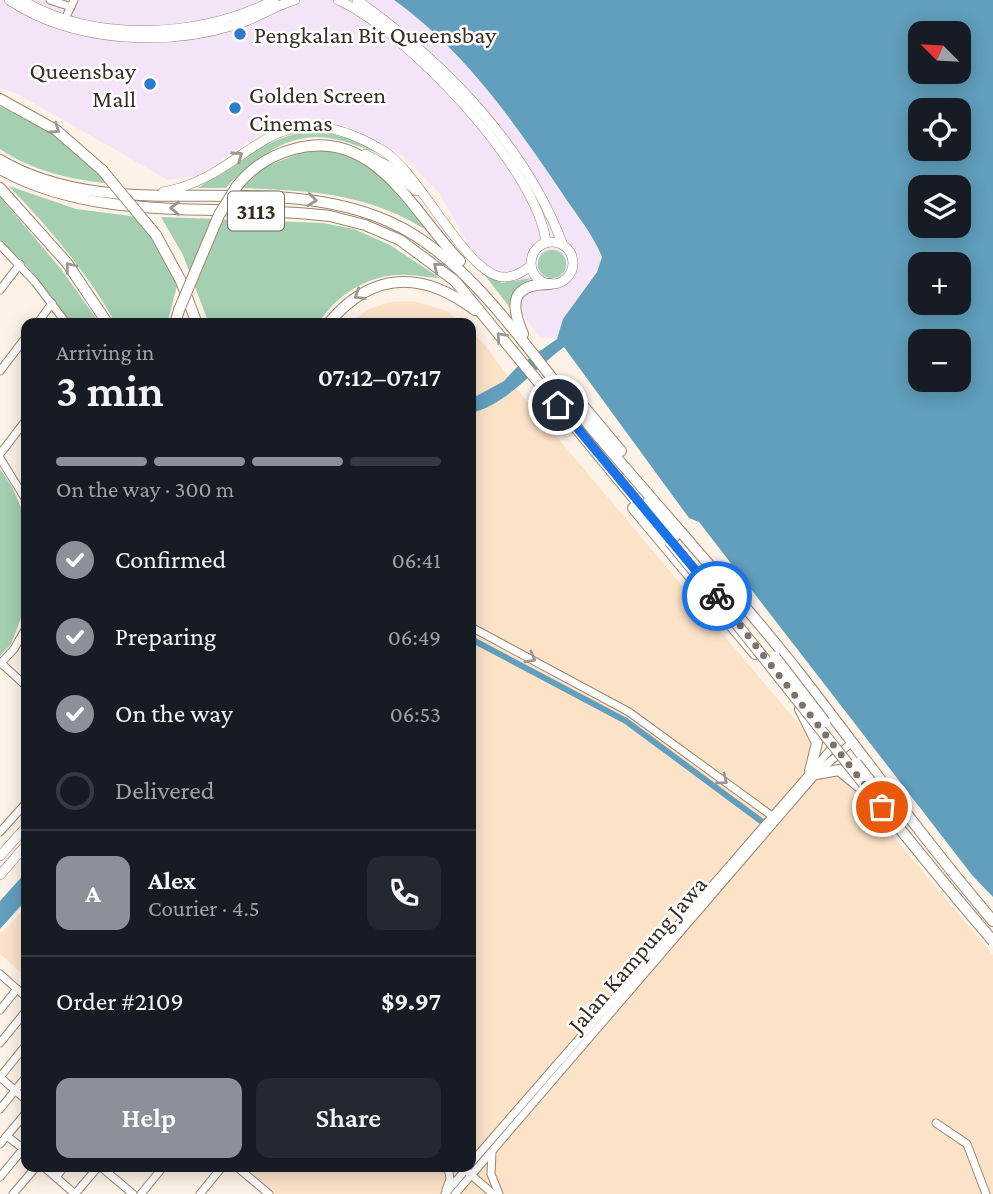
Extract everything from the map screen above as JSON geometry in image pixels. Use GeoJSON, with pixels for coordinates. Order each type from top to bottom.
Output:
{"type":"FeatureCollection","features":[{"type":"Feature","properties":{"kind":"highway"},"geometry":{"type":"LineString","coordinates":[[0,99],[56,130],[102,170],[156,235],[178,274],[195,318]]}},
{"type":"Feature","properties":{"kind":"highway"},"geometry":{"type":"LineString","coordinates":[[177,318],[207,240],[237,186],[270,158],[304,146],[322,145],[358,156],[393,179],[523,334]]}},
{"type":"Feature","properties":{"kind":"highway","name":"3113"},"geometry":{"type":"LineString","coordinates":[[0,160],[43,181],[72,189],[310,200],[348,206],[390,222],[429,244],[459,268],[776,644],[862,789],[993,947]]}},
{"type":"Feature","properties":{"kind":"highway","name":"3113"},"geometry":{"type":"LineString","coordinates":[[0,169],[46,192],[94,203],[288,212],[356,222],[391,236],[425,256],[468,294],[484,317],[526,350]]}},
{"type":"Feature","properties":{"kind":"highway"},"geometry":{"type":"LineString","coordinates":[[0,188],[67,264],[104,318]]}},
{"type":"Feature","properties":{"kind":"highway"},"geometry":{"type":"LineString","coordinates":[[333,318],[362,293],[380,285],[407,281],[430,284],[446,290],[484,317]]}},
{"type":"Feature","properties":{"kind":"highway"},"geometry":{"type":"LineString","coordinates":[[526,350],[513,307],[518,295],[532,284],[550,284]]}},
{"type":"Feature","properties":{"kind":"highway"},"geometry":{"type":"LineString","coordinates":[[550,379],[658,496],[664,510]]}},
{"type":"Feature","properties":{"kind":"highway","name":"3113"},"geometry":{"type":"LineString","coordinates":[[550,379],[625,498],[799,708],[840,749]]}},
{"type":"Feature","properties":{"kind":"highway","name":"3113"},"geometry":{"type":"LineString","coordinates":[[593,430],[673,538],[903,833],[993,941]]}},
{"type":"Feature","properties":{"kind":"highway","name":"3113"},"geometry":{"type":"LineString","coordinates":[[603,461],[673,538],[993,931]]}},
{"type":"Feature","properties":{"kind":"highway"},"geometry":{"type":"LineString","coordinates":[[799,708],[817,743],[813,772],[839,771],[862,789]]}},
{"type":"Feature","properties":{"kind":"highway"},"geometry":{"type":"LineString","coordinates":[[840,749],[856,756],[890,793],[993,921]]}},
{"type":"Feature","properties":{"kind":"main road"},"geometry":{"type":"LineString","coordinates":[[9,0],[41,18],[75,30],[102,35],[156,36],[223,28],[295,0]]}},
{"type":"Feature","properties":{"kind":"main road"},"geometry":{"type":"LineString","coordinates":[[22,0],[65,19],[111,28],[200,26],[253,11],[274,0]]}},
{"type":"Feature","properties":{"kind":"main road"},"geometry":{"type":"LineString","coordinates":[[338,0],[361,11],[388,32],[460,100],[525,190],[542,220],[547,243]]}},
{"type":"Feature","properties":{"kind":"main road"},"geometry":{"type":"LineString","coordinates":[[357,0],[432,60],[481,112],[524,171],[563,246],[570,254],[572,270],[565,279],[550,284],[538,278],[531,266]]}},
{"type":"Feature","properties":{"kind":"main road"},"geometry":{"type":"LineString","coordinates":[[155,193],[184,188],[203,180],[277,132],[314,127],[349,135],[390,155],[412,178],[434,210]]}},
{"type":"Feature","properties":{"kind":"main road"},"geometry":{"type":"LineString","coordinates":[[322,145],[348,148],[382,162],[404,178],[463,245],[493,274],[516,275],[531,266],[536,249],[547,243],[563,246]]}},
{"type":"Feature","properties":{"kind":"main road"},"geometry":{"type":"LineString","coordinates":[[0,856],[21,833]]}},
{"type":"Feature","properties":{"kind":"main road"},"geometry":{"type":"LineString","coordinates":[[0,875],[21,851]]}},
{"type":"Feature","properties":{"kind":"street"},"geometry":{"type":"LineString","coordinates":[[50,0],[73,3],[65,19]]}},
{"type":"Feature","properties":{"kind":"street"},"geometry":{"type":"LineString","coordinates":[[0,245],[20,264],[63,318]]}},
{"type":"Feature","properties":{"kind":"street"},"geometry":{"type":"LineString","coordinates":[[0,290],[20,264]]}},
{"type":"Feature","properties":{"kind":"street"},"geometry":{"type":"LineString","coordinates":[[41,318],[52,303]]}},
{"type":"Feature","properties":{"kind":"street"},"geometry":{"type":"LineString","coordinates":[[0,371],[21,344]]}},
{"type":"Feature","properties":{"kind":"street"},"geometry":{"type":"LineString","coordinates":[[21,427],[0,456],[21,492]]}},
{"type":"Feature","properties":{"kind":"street"},"geometry":{"type":"LineString","coordinates":[[476,630],[629,712],[772,816]]}},
{"type":"Feature","properties":{"kind":"street"},"geometry":{"type":"LineString","coordinates":[[21,638],[15,649],[0,664],[21,682]]}},
{"type":"Feature","properties":{"kind":"street","name":"Jalan Kampung Jawa"},"geometry":{"type":"LineString","coordinates":[[476,1157],[772,816],[813,772],[840,749]]}},
{"type":"Feature","properties":{"kind":"street","name":"Jalan Kampung Jawa"},"geometry":{"type":"LineString","coordinates":[[476,1163],[492,1151],[813,772]]}},
{"type":"Feature","properties":{"kind":"street"},"geometry":{"type":"LineString","coordinates":[[13,842],[1,832],[21,809]]}},
{"type":"Feature","properties":{"kind":"street"},"geometry":{"type":"LineString","coordinates":[[0,976],[21,993]]}},
{"type":"Feature","properties":{"kind":"street"},"geometry":{"type":"LineString","coordinates":[[0,1010],[17,989]]}},
{"type":"Feature","properties":{"kind":"street"},"geometry":{"type":"LineString","coordinates":[[0,1043],[21,1017]]}},
{"type":"Feature","properties":{"kind":"street"},"geometry":{"type":"LineString","coordinates":[[21,1051],[0,1077],[21,1095]]}},
{"type":"Feature","properties":{"kind":"street"},"geometry":{"type":"LineString","coordinates":[[0,1109],[21,1083]]}},
{"type":"Feature","properties":{"kind":"street"},"geometry":{"type":"LineString","coordinates":[[0,1144],[21,1119]]}},
{"type":"Feature","properties":{"kind":"street"},"geometry":{"type":"LineString","coordinates":[[936,1123],[967,1144],[986,1194]]}},
{"type":"Feature","properties":{"kind":"street"},"geometry":{"type":"LineString","coordinates":[[7,1136],[21,1148]]}},
{"type":"Feature","properties":{"kind":"street"},"geometry":{"type":"LineString","coordinates":[[476,1152],[481,1151]]}},
{"type":"Feature","properties":{"kind":"street"},"geometry":{"type":"LineString","coordinates":[[492,1151],[491,1174],[499,1194]]}},
{"type":"Feature","properties":{"kind":"street"},"geometry":{"type":"LineString","coordinates":[[0,1177],[21,1155]]}},
{"type":"Feature","properties":{"kind":"street"},"geometry":{"type":"LineString","coordinates":[[13,1194],[32,1172]]}},
{"type":"Feature","properties":{"kind":"street"},"geometry":{"type":"LineString","coordinates":[[50,1172],[75,1194],[95,1172]]}},
{"type":"Feature","properties":{"kind":"street"},"geometry":{"type":"LineString","coordinates":[[56,1177],[60,1172]]}},
{"type":"Feature","properties":{"kind":"street"},"geometry":{"type":"LineString","coordinates":[[105,1172],[133,1194]]}},
{"type":"Feature","properties":{"kind":"street"},"geometry":{"type":"LineString","coordinates":[[141,1194],[159,1172]]}},
{"type":"Feature","properties":{"kind":"street"},"geometry":{"type":"LineString","coordinates":[[200,1194],[218,1172]]}},
{"type":"Feature","properties":{"kind":"street"},"geometry":{"type":"LineString","coordinates":[[243,1172],[266,1193]]}},
{"type":"Feature","properties":{"kind":"street"},"geometry":{"type":"LineString","coordinates":[[445,1194],[450,1178],[449,1172]]}},
{"type":"Feature","properties":{"kind":"street","name":"Jalan Kampung Jawa"},"geometry":{"type":"LineString","coordinates":[[445,1194],[464,1172]]}},
{"type":"Feature","properties":{"kind":"street","name":"Jalan Kampung Jawa"},"geometry":{"type":"LineString","coordinates":[[455,1194],[466,1172]]}},
{"type":"Feature","properties":{"kind":"street"},"geometry":{"type":"LineString","coordinates":[[470,1172],[493,1194]]}},
{"type":"Feature","properties":{"kind":"shaded area"},"geometry":{"type":"Polygon","coordinates":[[[0,0],[394,0],[432,30],[478,78],[521,133],[598,247],[601,263],[563,319],[557,339],[539,336],[466,240],[440,194],[401,154],[345,126],[304,117],[264,132],[198,175],[168,180],[20,95],[0,88],[0,0]]]}},
{"type":"Feature","properties":{"kind":"shaded area"},"geometry":{"type":"Polygon","coordinates":[[[413,301],[447,311],[455,318],[358,318],[367,310],[389,302],[413,301]]]}},
{"type":"Feature","properties":{"kind":"shaded area"},"geometry":{"type":"Polygon","coordinates":[[[476,337],[525,399],[993,955],[993,1194],[275,1194],[249,1172],[476,1172],[476,337]]]}},
{"type":"Feature","properties":{"kind":"shaded area"},"geometry":{"type":"Polygon","coordinates":[[[21,912],[21,973],[0,954],[0,935],[21,912]]]}},
{"type":"Feature","properties":{"kind":"green space"},"geometry":{"type":"Polygon","coordinates":[[[0,106],[55,135],[113,184],[54,174],[26,164],[0,149],[0,106]]]}},
{"type":"Feature","properties":{"kind":"green space"},"geometry":{"type":"Polygon","coordinates":[[[318,130],[353,140],[386,156],[336,139],[300,139],[285,143],[259,158],[226,188],[198,188],[269,144],[284,137],[318,130]]]}},
{"type":"Feature","properties":{"kind":"green space"},"geometry":{"type":"Polygon","coordinates":[[[308,150],[349,157],[380,175],[431,233],[408,220],[363,202],[317,193],[242,188],[265,167],[308,150]]]}},
{"type":"Feature","properties":{"kind":"green space"},"geometry":{"type":"Polygon","coordinates":[[[9,186],[76,209],[138,217],[161,248],[177,286],[169,318],[112,318],[93,287],[39,218],[9,186]]]}},
{"type":"Feature","properties":{"kind":"green space"},"geometry":{"type":"Polygon","coordinates":[[[0,197],[61,269],[96,318],[67,318],[27,266],[0,240],[0,197]]]}},
{"type":"Feature","properties":{"kind":"green space"},"geometry":{"type":"Polygon","coordinates":[[[161,217],[323,223],[354,229],[390,245],[440,278],[394,275],[368,282],[345,295],[322,318],[207,318],[183,255],[161,217]]]}},
{"type":"Feature","properties":{"kind":"green space"},"geometry":{"type":"Polygon","coordinates":[[[552,250],[562,254],[566,264],[562,274],[552,278],[542,274],[538,264],[542,254],[552,250]]]}},
{"type":"Feature","properties":{"kind":"green space"},"geometry":{"type":"Polygon","coordinates":[[[483,273],[502,283],[531,278],[516,290],[511,309],[483,273]]]}},
{"type":"Feature","properties":{"kind":"green space"},"geometry":{"type":"Polygon","coordinates":[[[0,469],[21,508],[21,618],[11,644],[0,656],[0,469]]]}},
{"type":"Feature","properties":{"kind":"water"},"geometry":{"type":"Polygon","coordinates":[[[394,0],[993,0],[993,897],[972,875],[699,522],[689,518],[564,347],[509,394],[476,411],[476,396],[504,381],[517,367],[557,339],[563,319],[597,272],[602,257],[584,224],[525,140],[466,65],[420,20],[394,0]]]}},
{"type":"Feature","properties":{"kind":"water"},"geometry":{"type":"Polygon","coordinates":[[[21,878],[21,906],[0,929],[0,901],[21,878]]]}},
{"type":"Feature","properties":{"kind":"waterway"},"geometry":{"type":"LineString","coordinates":[[476,642],[626,721],[761,821]]}},
{"type":"Feature","properties":{"kind":"way so far"},"geometry":{"type":"LineString","coordinates":[[717,596],[882,807]]}},
{"type":"Feature","properties":{"kind":"place","name":"Pengkalan Bit Queensbay"},"geometry":{"type":"Point","coordinates":[240,34]}},
{"type":"Feature","properties":{"kind":"place","name":"Queensbay Mall"},"geometry":{"type":"Point","coordinates":[150,84]}},
{"type":"Feature","properties":{"kind":"place","name":"Golden Screen Cinemas"},"geometry":{"type":"Point","coordinates":[235,108]}},
{"type":"Feature","properties":{"kind":"route"},"geometry":{"type":"LineString","coordinates":[[558,405],[717,596]]}}]}
